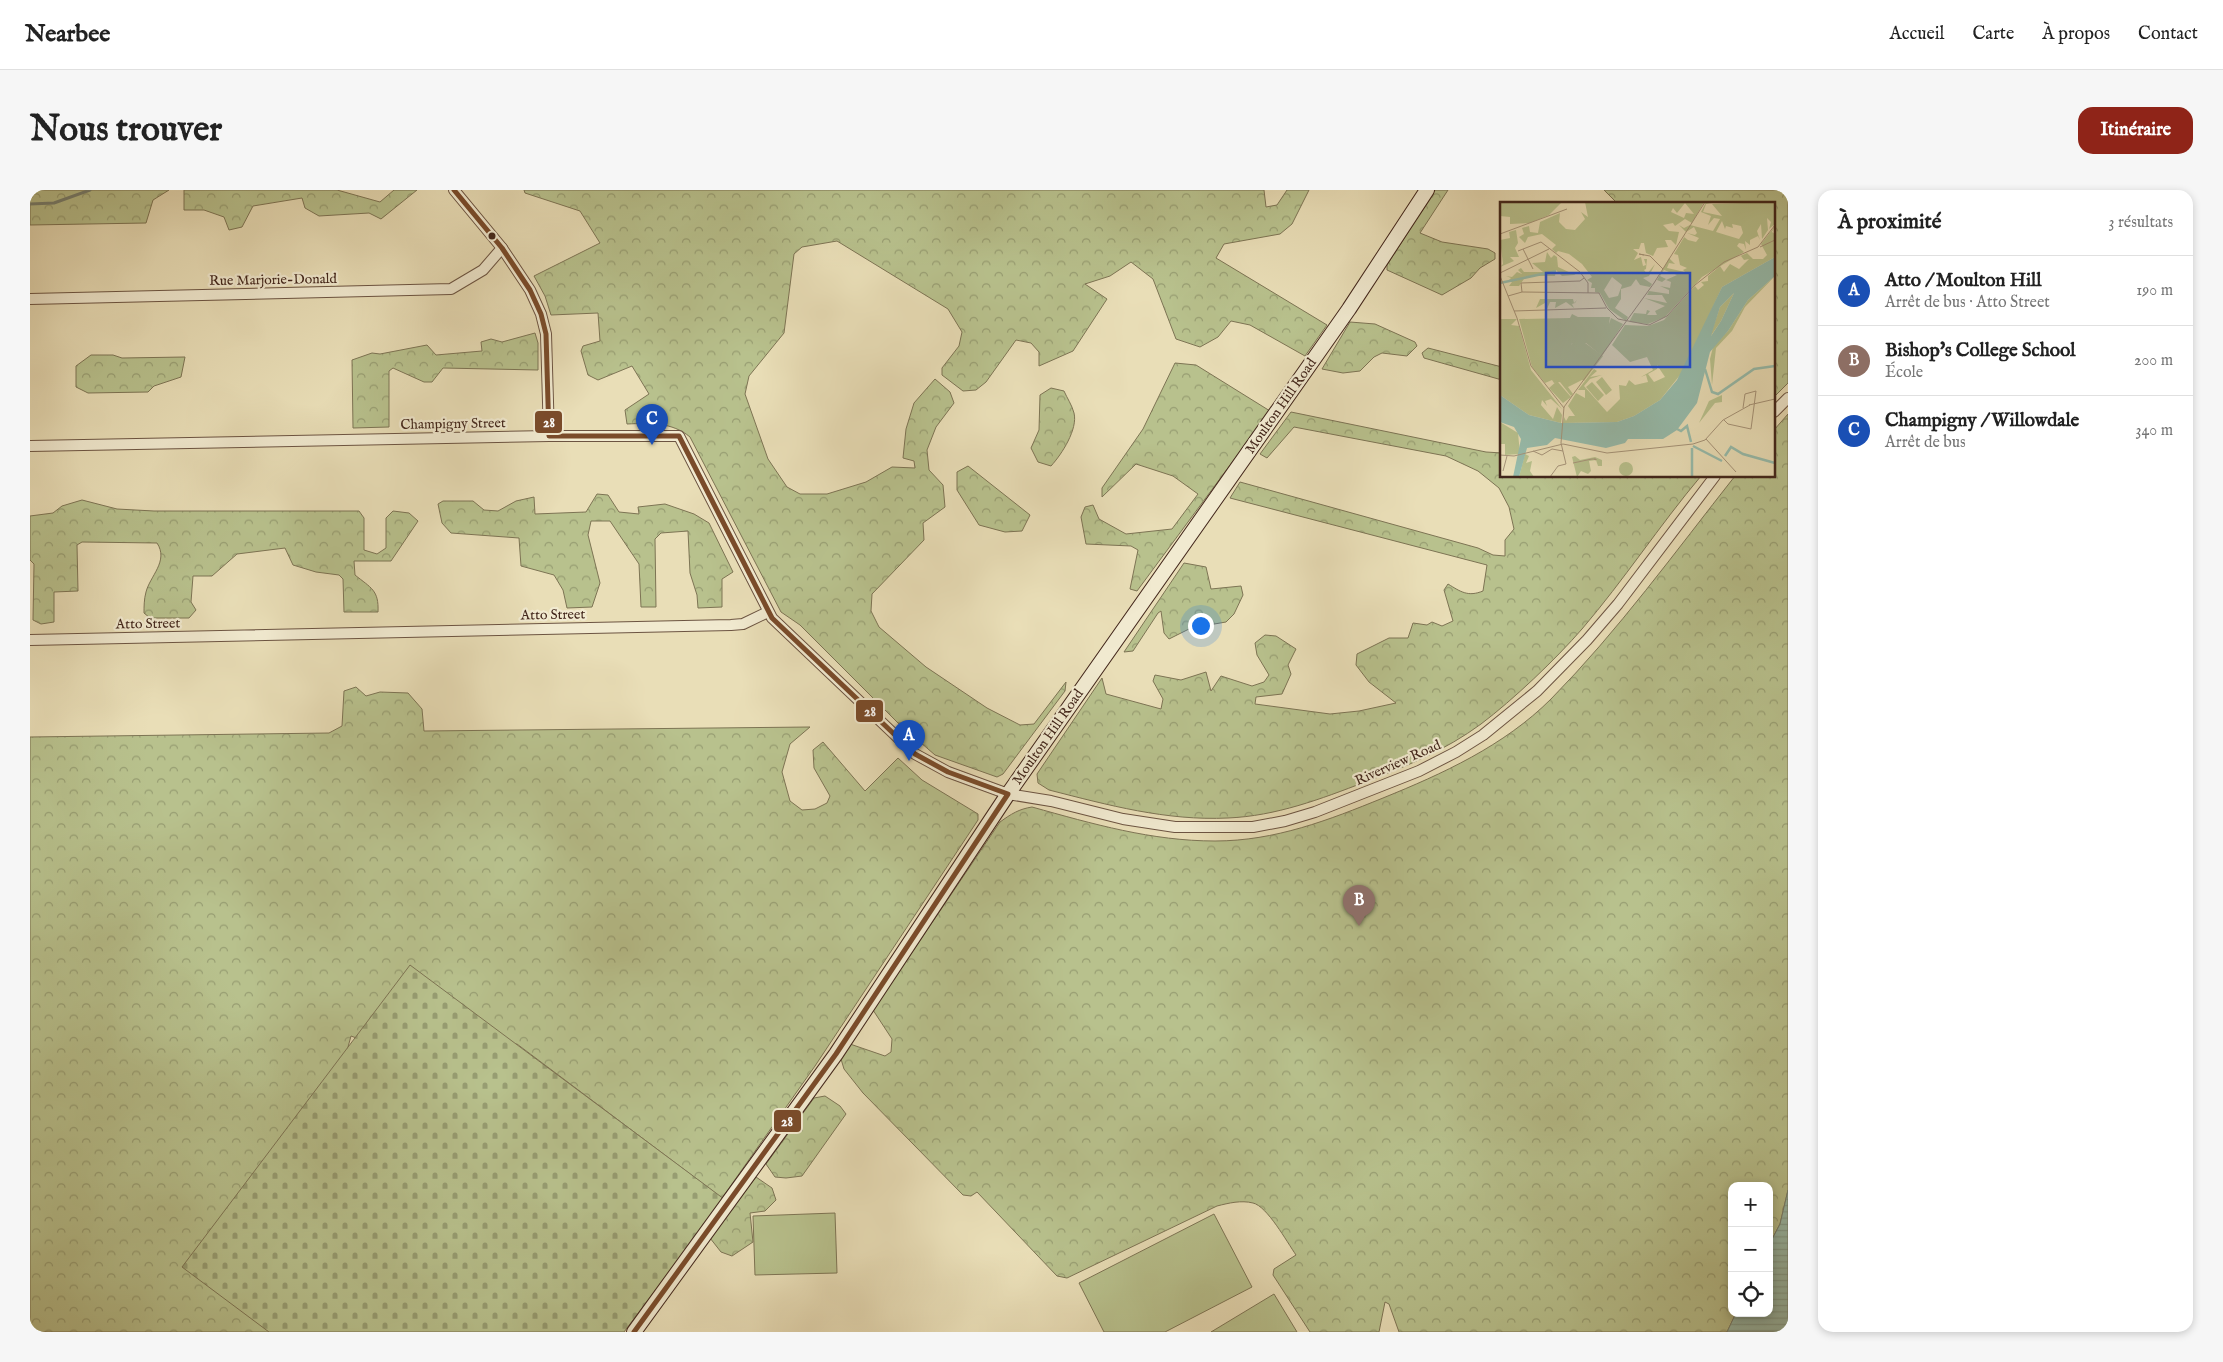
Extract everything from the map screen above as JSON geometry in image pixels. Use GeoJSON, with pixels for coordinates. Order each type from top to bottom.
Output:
{"type":"FeatureCollection","features":[{"type":"Feature","properties":{"kind":"street"},"geometry":{"type":"LineString","coordinates":[[454,190],[502,248],[530,290],[541,314],[546,334],[549,436]]}},
{"type":"Feature","properties":{"kind":"street","name":"Moulton Hill Road"},"geometry":{"type":"LineString","coordinates":[[634,1332],[836,1054],[1008,794],[1349,309],[1426,190]]}},
{"type":"Feature","properties":{"kind":"street","name":"Rue Marjorie-Donald"},"geometry":{"type":"LineString","coordinates":[[30,299],[451,289],[483,270],[502,248]]}},
{"type":"Feature","properties":{"kind":"street"},"geometry":{"type":"LineString","coordinates":[[1776,410],[1788,398]]}},
{"type":"Feature","properties":{"kind":"street","name":"Champigny Street"},"geometry":{"type":"LineString","coordinates":[[30,446],[549,436],[679,436],[768,612]]}},
{"type":"Feature","properties":{"kind":"street","name":"Riverview Road"},"geometry":{"type":"LineString","coordinates":[[1008,794],[1051,801],[1123,819],[1175,827],[1253,827],[1285,821],[1315,812],[1418,771],[1456,752],[1483,735],[1537,691],[1566,663],[1618,604],[1713,478]]}},
{"type":"Feature","properties":{"kind":"street"},"geometry":{"type":"LineString","coordinates":[[768,612],[915,754],[948,772],[1008,794]]}},
{"type":"Feature","properties":{"kind":"street","name":"Atto Street"},"geometry":{"type":"LineString","coordinates":[[30,640],[731,625],[743,624],[768,612]]}},
{"type":"Feature","properties":{"kind":"green space"},"geometry":{"type":"Polygon","coordinates":[[[30,190],[169,190],[153,200],[146,223],[30,225],[30,190]]]}},
{"type":"Feature","properties":{"kind":"green space"},"geometry":{"type":"Polygon","coordinates":[[[184,190],[337,190],[380,202],[394,190],[417,190],[381,219],[369,213],[319,216],[305,208],[302,198],[253,206],[242,227],[229,230],[224,217],[204,210],[184,210],[184,190]]]}},
{"type":"Feature","properties":{"kind":"green space"},"geometry":{"type":"Polygon","coordinates":[[[524,190],[1264,190],[1266,207],[1277,205],[1287,190],[1309,190],[1292,224],[1280,234],[1224,244],[1216,258],[1327,325],[1305,356],[1250,325],[1231,321],[1218,337],[1200,347],[1176,339],[1153,279],[1131,262],[1110,276],[1085,284],[1107,299],[1073,351],[1039,366],[1039,352],[1031,343],[1016,340],[986,382],[976,390],[963,391],[942,375],[942,368],[959,346],[962,332],[948,309],[837,241],[802,247],[794,254],[784,333],[749,376],[745,394],[768,459],[787,487],[800,494],[827,494],[866,482],[892,467],[915,468],[914,461],[903,458],[906,429],[914,403],[935,379],[950,392],[954,403],[936,427],[927,450],[929,470],[943,485],[945,507],[923,523],[924,540],[872,594],[871,611],[879,627],[926,667],[987,708],[1020,725],[1034,724],[1066,682],[1065,691],[1003,774],[997,777],[935,755],[898,723],[800,625],[781,612],[690,437],[676,428],[660,424],[627,424],[625,410],[649,394],[632,366],[598,380],[588,375],[581,351],[583,346],[600,341],[598,313],[551,315],[545,296],[534,276],[600,243],[580,211],[525,193],[524,190]]]}},
{"type":"Feature","properties":{"kind":"green space"},"geometry":{"type":"Polygon","coordinates":[[[1435,190],[1448,190],[1420,233],[1442,242],[1488,249],[1495,253],[1495,259],[1480,268],[1471,278],[1442,295],[1387,270],[1387,265],[1435,190]]]}},
{"type":"Feature","properties":{"kind":"green space"},"geometry":{"type":"Polygon","coordinates":[[[1604,190],[1788,190],[1788,383],[1776,395],[1776,202],[1616,202],[1604,190]]]}},
{"type":"Feature","properties":{"kind":"green space"},"geometry":{"type":"Polygon","coordinates":[[[1350,322],[1375,324],[1415,342],[1417,346],[1407,356],[1382,353],[1374,357],[1360,371],[1343,373],[1322,369],[1350,322]]]}},
{"type":"Feature","properties":{"kind":"green space"},"geometry":{"type":"Polygon","coordinates":[[[535,333],[538,343],[538,370],[443,368],[432,382],[424,382],[393,368],[389,371],[389,427],[353,428],[352,360],[372,353],[380,354],[427,345],[436,355],[482,351],[481,342],[491,339],[502,342],[535,333]]]}},
{"type":"Feature","properties":{"kind":"green space"},"geometry":{"type":"Polygon","coordinates":[[[1428,348],[1500,366],[1500,379],[1424,358],[1422,353],[1428,348]]]}},
{"type":"Feature","properties":{"kind":"green space"},"geometry":{"type":"Polygon","coordinates":[[[91,355],[113,355],[122,358],[185,357],[181,377],[154,386],[148,392],[88,393],[76,387],[76,366],[91,355]]]}},
{"type":"Feature","properties":{"kind":"green space"},"geometry":{"type":"Polygon","coordinates":[[[1175,363],[1196,365],[1270,411],[1137,591],[1130,589],[1138,550],[1131,546],[1086,544],[1081,517],[1085,507],[1093,505],[1099,519],[1126,534],[1172,529],[1198,494],[1173,476],[1136,464],[1102,497],[1102,488],[1143,429],[1175,363]]]}},
{"type":"Feature","properties":{"kind":"green space"},"geometry":{"type":"Polygon","coordinates":[[[1051,388],[1064,391],[1075,419],[1068,441],[1051,466],[1038,462],[1031,448],[1039,430],[1040,395],[1051,388]]]}},
{"type":"Feature","properties":{"kind":"green space"},"geometry":{"type":"Polygon","coordinates":[[[1291,412],[1486,452],[1500,453],[1500,478],[1699,478],[1582,629],[1560,653],[1534,679],[1481,724],[1454,742],[1425,757],[1298,806],[1246,817],[1182,817],[1137,811],[1049,790],[1038,783],[1037,774],[1102,678],[1106,694],[1161,709],[1163,699],[1153,681],[1155,675],[1181,680],[1206,672],[1211,691],[1221,676],[1252,686],[1264,682],[1269,675],[1257,655],[1255,643],[1265,635],[1276,636],[1296,649],[1288,665],[1291,674],[1282,694],[1256,697],[1255,704],[1330,714],[1359,711],[1396,703],[1369,682],[1356,665],[1357,654],[1389,638],[1408,638],[1413,623],[1427,625],[1432,622],[1442,626],[1453,621],[1444,590],[1448,584],[1469,594],[1483,591],[1487,565],[1230,498],[1240,482],[1478,548],[1493,555],[1505,556],[1505,540],[1514,529],[1509,507],[1499,488],[1478,471],[1446,456],[1294,427],[1267,458],[1260,454],[1291,412]]]}},
{"type":"Feature","properties":{"kind":"green space"},"geometry":{"type":"Polygon","coordinates":[[[1788,414],[1788,1190],[1780,1224],[1773,1237],[1773,1182],[1728,1182],[1728,1317],[1734,1317],[1727,1332],[1399,1332],[1389,1304],[1385,1302],[1379,1332],[1310,1332],[1273,1275],[1274,1269],[1296,1255],[1264,1211],[1253,1203],[1248,1202],[1235,1202],[1217,1206],[1067,1278],[1057,1276],[977,1192],[971,1196],[963,1195],[863,1093],[844,1069],[841,1059],[850,1044],[885,1056],[891,1052],[892,1039],[873,1010],[1000,822],[1004,819],[1032,807],[1145,835],[1192,840],[1237,840],[1301,828],[1342,814],[1428,779],[1493,745],[1533,716],[1551,699],[1623,619],[1733,478],[1776,478],[1776,428],[1788,414]]]}},
{"type":"Feature","properties":{"kind":"green space"},"geometry":{"type":"Polygon","coordinates":[[[968,466],[1030,515],[1022,531],[1005,532],[979,525],[957,490],[957,472],[968,466]]]}},
{"type":"Feature","properties":{"kind":"green space"},"geometry":{"type":"Polygon","coordinates":[[[597,494],[608,495],[619,512],[639,514],[638,507],[665,504],[694,514],[709,523],[733,572],[722,579],[722,607],[698,608],[697,595],[690,573],[688,531],[661,533],[655,539],[656,607],[641,607],[639,564],[610,521],[591,521],[588,535],[600,583],[592,607],[567,608],[563,590],[554,575],[521,566],[519,538],[451,533],[442,523],[438,504],[443,501],[473,501],[484,510],[498,511],[516,501],[534,497],[535,514],[586,512],[597,494]]]}},
{"type":"Feature","properties":{"kind":"green space"},"geometry":{"type":"Polygon","coordinates":[[[82,500],[117,509],[154,511],[359,511],[364,518],[364,550],[377,554],[386,548],[386,518],[393,511],[409,513],[418,521],[391,561],[354,561],[355,575],[373,590],[377,599],[378,612],[344,612],[343,579],[339,575],[316,572],[293,565],[285,548],[237,554],[212,576],[193,576],[191,602],[196,610],[189,618],[150,618],[144,613],[144,600],[148,586],[160,562],[161,556],[157,543],[82,542],[77,545],[78,591],[54,592],[54,622],[41,624],[33,620],[34,564],[30,560],[30,516],[53,513],[62,506],[82,500]]]}},
{"type":"Feature","properties":{"kind":"green space"},"geometry":{"type":"Polygon","coordinates":[[[1184,563],[1206,567],[1211,589],[1241,586],[1243,595],[1234,614],[1226,622],[1191,628],[1169,639],[1164,633],[1161,611],[1133,651],[1124,652],[1184,563]]]}},
{"type":"Feature","properties":{"kind":"green space"},"geometry":{"type":"Polygon","coordinates":[[[356,687],[366,696],[380,692],[408,693],[422,709],[424,731],[810,727],[790,744],[782,772],[790,801],[802,810],[815,809],[827,803],[830,796],[814,768],[813,750],[823,742],[865,791],[898,758],[922,780],[978,814],[978,820],[815,1066],[722,1198],[517,1044],[483,1050],[367,1042],[351,1036],[326,1128],[353,1332],[30,1332],[30,737],[329,733],[342,726],[344,691],[356,687]]]}},
{"type":"Feature","properties":{"kind":"green space"},"geometry":{"type":"Polygon","coordinates":[[[410,965],[724,1199],[624,1332],[269,1332],[182,1267],[410,965]]]}},
{"type":"Feature","properties":{"kind":"green space"},"geometry":{"type":"Polygon","coordinates":[[[825,1096],[840,1106],[846,1114],[802,1176],[775,1177],[766,1164],[814,1098],[825,1096]]]}},
{"type":"Feature","properties":{"kind":"green space"},"geometry":{"type":"Polygon","coordinates":[[[756,1177],[772,1188],[776,1200],[765,1211],[750,1213],[753,1242],[732,1256],[721,1252],[710,1238],[756,1177]]]}},
{"type":"Feature","properties":{"kind":"green space"},"geometry":{"type":"Polygon","coordinates":[[[835,1213],[837,1273],[755,1275],[753,1216],[835,1213]]]}},
{"type":"Feature","properties":{"kind":"green space"},"geometry":{"type":"Polygon","coordinates":[[[1214,1214],[1252,1287],[1165,1332],[1104,1332],[1079,1283],[1214,1214]]]}},
{"type":"Feature","properties":{"kind":"green space"},"geometry":{"type":"Polygon","coordinates":[[[1274,1294],[1297,1332],[1211,1332],[1274,1294]]]}},
{"type":"Feature","properties":{"kind":"shaded area"},"geometry":{"type":"Polygon","coordinates":[[[1788,1190],[1788,1332],[1727,1332],[1734,1317],[1773,1317],[1773,1237],[1780,1224],[1788,1190]]]}},
{"type":"Feature","properties":{"kind":"waterway"},"geometry":{"type":"LineString","coordinates":[[30,204],[54,203],[90,190]]}},
{"type":"Feature","properties":{"kind":"transit line","name":"28"},"geometry":{"type":"LineString","coordinates":[[454,190],[502,248],[530,290],[541,314],[546,334],[549,436],[679,436],[772,618],[915,754],[948,772],[1008,794],[836,1054],[634,1332]]}},
{"type":"Feature","properties":{"kind":"place","name":"Champigny / Willowdale"},"geometry":{"type":"Point","coordinates":[652,445]}},
{"type":"Feature","properties":{"kind":"place","name":"Atto / Moulton Hill"},"geometry":{"type":"Point","coordinates":[909,761]}},
{"type":"Feature","properties":{"kind":"place","name":"Bishop's College School"},"geometry":{"type":"Point","coordinates":[1359,926]}}]}
